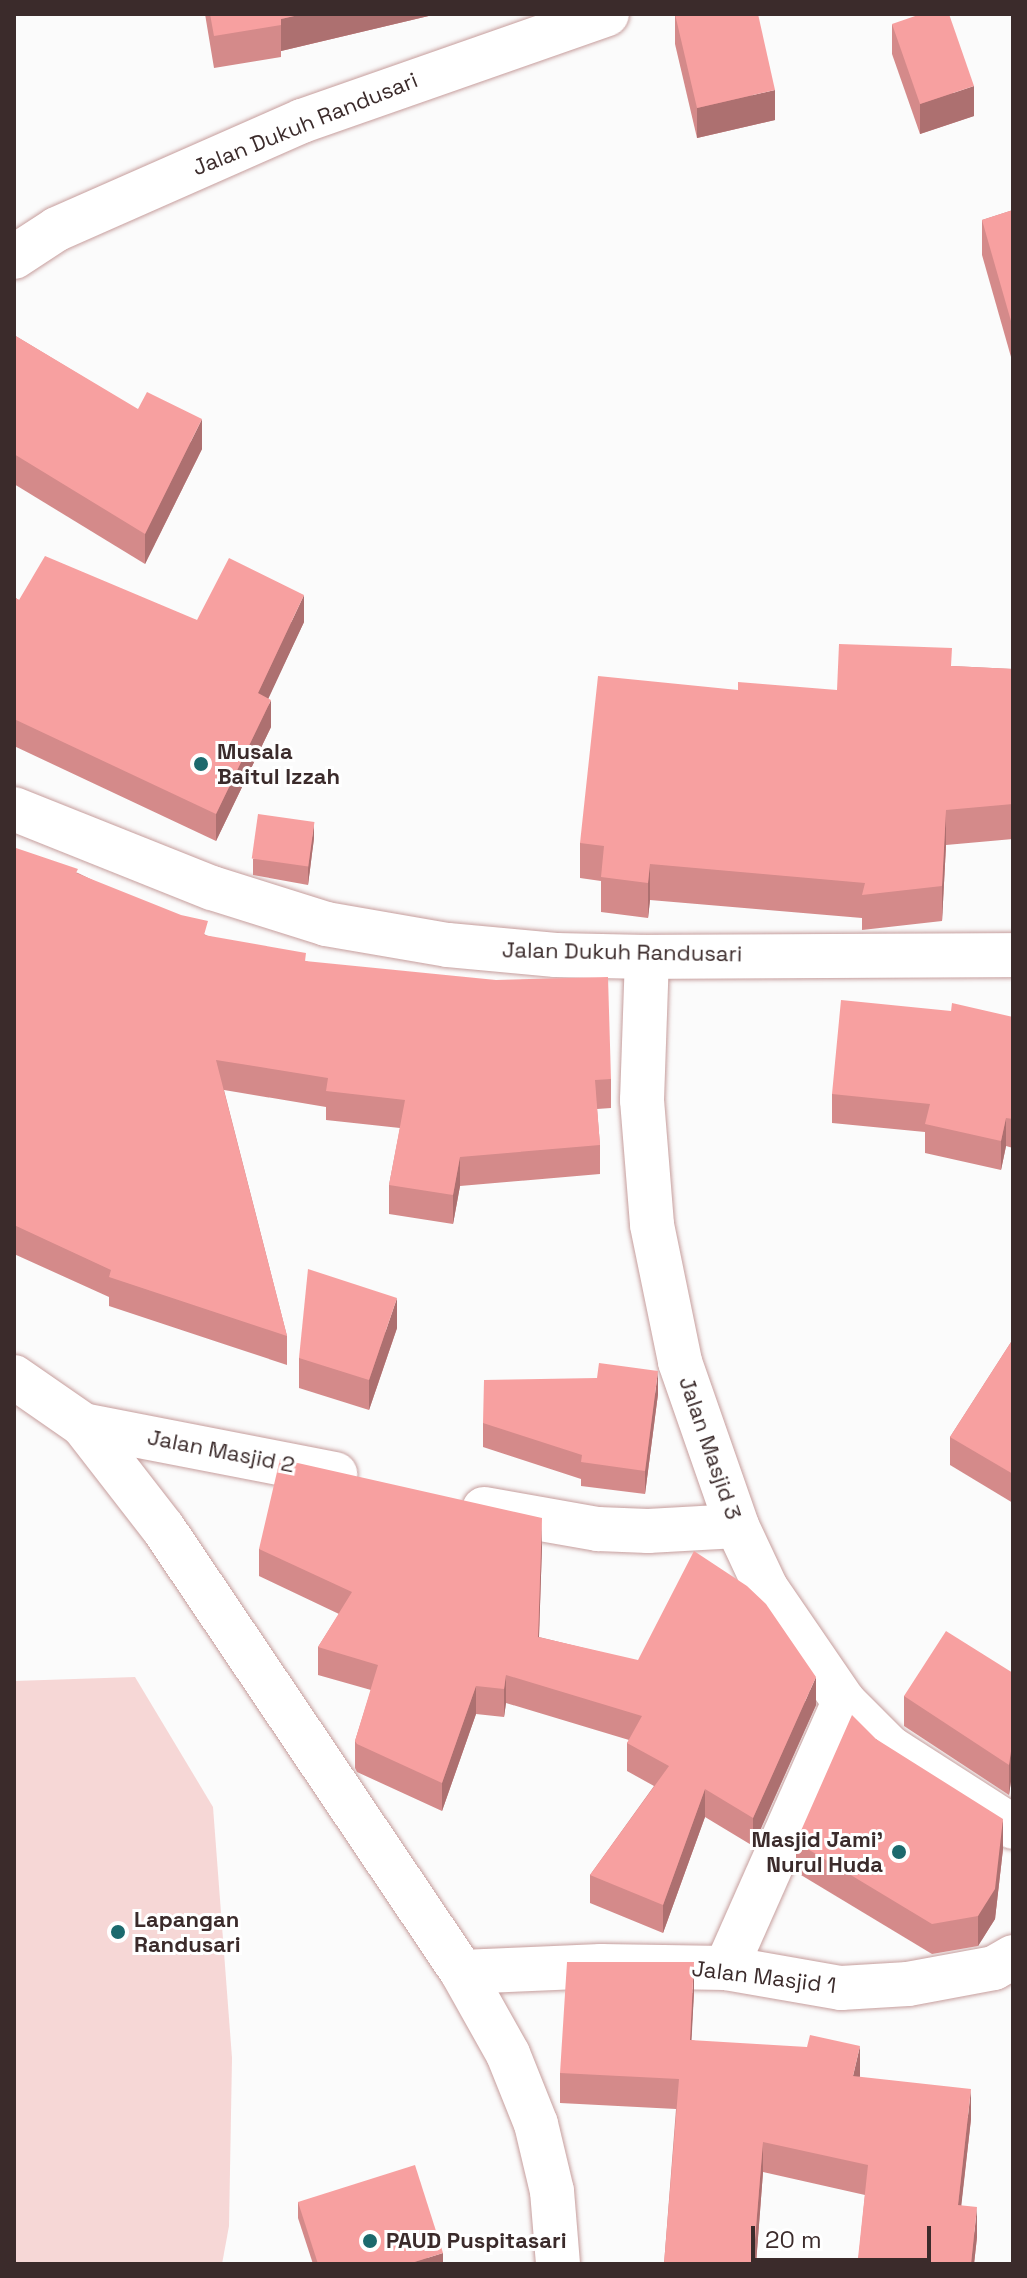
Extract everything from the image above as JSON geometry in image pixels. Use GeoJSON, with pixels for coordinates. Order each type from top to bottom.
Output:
{"type":"FeatureCollection","features":[{"type":"Feature","properties":{"kind":"street","name":"Jalan Dukuh Randusari"},"geometry":{"type":"LineString","coordinates":[[14,257],[57,229],[302,121],[607,14]]}},
{"type":"Feature","properties":{"kind":"street","name":"Jalan Dukuh Randusari"},"geometry":{"type":"LineString","coordinates":[[14,809],[212,888],[326,924],[448,945],[556,955],[647,957],[1013,955]]}},
{"type":"Feature","properties":{"kind":"street","name":"Jalan Masjid 3"},"geometry":{"type":"LineString","coordinates":[[647,957],[642,1100],[652,1225],[680,1362],[737,1526],[766,1588],[844,1702],[890,1748],[1013,1827]]}},
{"type":"Feature","properties":{"kind":"street"},"geometry":{"type":"LineString","coordinates":[[14,1377],[83,1425],[163,1528],[462,1972],[508,2054],[536,2124],[552,2191],[558,2264]]}},
{"type":"Feature","properties":{"kind":"street","name":"Jalan Masjid 2"},"geometry":{"type":"LineString","coordinates":[[83,1425],[267,1458],[369,1482]]}},
{"type":"Feature","properties":{"kind":"street"},"geometry":{"type":"LineString","coordinates":[[446,1500],[598,1529],[648,1531],[737,1526]]}},
{"type":"Feature","properties":{"kind":"street"},"geometry":{"type":"LineString","coordinates":[[726,1968],[844,1702]]}},
{"type":"Feature","properties":{"kind":"street","name":"Jalan Masjid 1"},"geometry":{"type":"LineString","coordinates":[[462,1972],[601,1966],[726,1968],[841,1988],[908,1984],[994,1968],[1013,1957]]}},
{"type":"Feature","properties":{"kind":"shaded area","name":"Lapangan Randusari"},"geometry":{"type":"Polygon","coordinates":[[[135,1677],[213,1807],[232,2058],[229,2226],[222,2264],[14,2264],[14,1681],[135,1677]]]}},
{"type":"Feature","properties":{"kind":"building"},"geometry":{"type":"Polygon","coordinates":[[[210,14],[303,14],[281,19],[281,25],[214,36],[210,14]]]}},
{"type":"Feature","properties":{"kind":"building"},"geometry":{"type":"Polygon","coordinates":[[[675,14],[758,14],[775,90],[697,108],[675,14]]]}},
{"type":"Feature","properties":{"kind":"building"},"geometry":{"type":"Polygon","coordinates":[[[921,14],[949,14],[974,86],[920,104],[892,24],[921,14]]]}},
{"type":"Feature","properties":{"kind":"building"},"geometry":{"type":"Polygon","coordinates":[[[1013,210],[1013,328],[982,220],[1013,210]]]}},
{"type":"Feature","properties":{"kind":"building"},"geometry":{"type":"Polygon","coordinates":[[[14,335],[138,409],[147,392],[202,419],[145,534],[14,454],[14,335]]]}},
{"type":"Feature","properties":{"kind":"building"},"geometry":{"type":"Polygon","coordinates":[[[45,556],[197,620],[229,558],[304,595],[258,693],[271,700],[216,814],[14,719],[14,597],[19,600],[45,556]]]}},
{"type":"Feature","properties":{"kind":"building"},"geometry":{"type":"Polygon","coordinates":[[[839,644],[952,648],[951,666],[1013,669],[1013,804],[946,810],[942,886],[862,895],[865,883],[650,864],[648,883],[601,877],[604,846],[580,843],[598,676],[738,690],[738,682],[837,690],[839,644]]]}},
{"type":"Feature","properties":{"kind":"building"},"geometry":{"type":"Polygon","coordinates":[[[258,814],[314,822],[308,866],[252,859],[258,814]]]}},
{"type":"Feature","properties":{"kind":"building"},"geometry":{"type":"Polygon","coordinates":[[[16,848],[78,869],[76,873],[181,915],[208,921],[204,935],[306,953],[305,961],[496,980],[608,977],[611,1079],[595,1080],[600,1145],[460,1157],[453,1195],[389,1185],[405,1100],[326,1091],[328,1078],[216,1060],[287,1336],[109,1277],[111,1270],[14,1225],[16,848]]]}},
{"type":"Feature","properties":{"kind":"building"},"geometry":{"type":"Polygon","coordinates":[[[841,1000],[951,1011],[952,1003],[1013,1017],[1013,1119],[1006,1118],[1001,1141],[925,1124],[930,1104],[832,1094],[841,1000]]]}},
{"type":"Feature","properties":{"kind":"building"},"geometry":{"type":"Polygon","coordinates":[[[308,1269],[397,1298],[369,1380],[299,1358],[308,1269]]]}},
{"type":"Feature","properties":{"kind":"building"},"geometry":{"type":"Polygon","coordinates":[[[1013,1339],[1013,1474],[950,1437],[1013,1339]]]}},
{"type":"Feature","properties":{"kind":"building"},"geometry":{"type":"Polygon","coordinates":[[[599,1363],[658,1371],[645,1471],[581,1462],[582,1455],[483,1423],[484,1380],[597,1378],[599,1363]]]}},
{"type":"Feature","properties":{"kind":"building"},"geometry":{"type":"Polygon","coordinates":[[[280,1459],[542,1518],[538,1637],[638,1660],[694,1551],[747,1586],[766,1604],[816,1677],[753,1818],[705,1789],[663,1905],[590,1875],[669,1766],[627,1743],[642,1716],[506,1675],[504,1689],[476,1686],[442,1783],[357,1744],[355,1741],[378,1665],[318,1647],[352,1592],[259,1549],[280,1459]]]}},
{"type":"Feature","properties":{"kind":"building"},"geometry":{"type":"Polygon","coordinates":[[[946,1631],[1013,1673],[1013,1744],[1009,1765],[904,1696],[946,1631]]]}},
{"type":"Feature","properties":{"kind":"building","name":"Masjid Jami' Nurul Huda"},"geometry":{"type":"Polygon","coordinates":[[[852,1715],[876,1739],[1003,1819],[995,1889],[978,1916],[932,1924],[796,1842],[852,1715]]]}},
{"type":"Feature","properties":{"kind":"building"},"geometry":{"type":"Polygon","coordinates":[[[567,1962],[694,1962],[690,2040],[807,2047],[810,2035],[860,2046],[853,2076],[971,2089],[958,2205],[977,2207],[971,2264],[915,2264],[858,2258],[868,2165],[763,2142],[753,2264],[664,2264],[679,2079],[560,2073],[567,1962]]]}},
{"type":"Feature","properties":{"kind":"building","name":"PAUD Puspitasari"},"geometry":{"type":"Polygon","coordinates":[[[415,2165],[443,2253],[408,2264],[318,2264],[298,2202],[415,2165]]]}},
{"type":"Feature","properties":{"kind":"place","name":"Musala Baitul Izzah"},"geometry":{"type":"Point","coordinates":[201,764]}},
{"type":"Feature","properties":{"kind":"place","name":"Masjid Jami' Nurul Huda"},"geometry":{"type":"Point","coordinates":[899,1852]}},
{"type":"Feature","properties":{"kind":"place","name":"Lapangan Randusari"},"geometry":{"type":"Point","coordinates":[118,1932]}},
{"type":"Feature","properties":{"kind":"place","name":"PAUD Puspitasari"},"geometry":{"type":"Point","coordinates":[370,2241]}}]}
